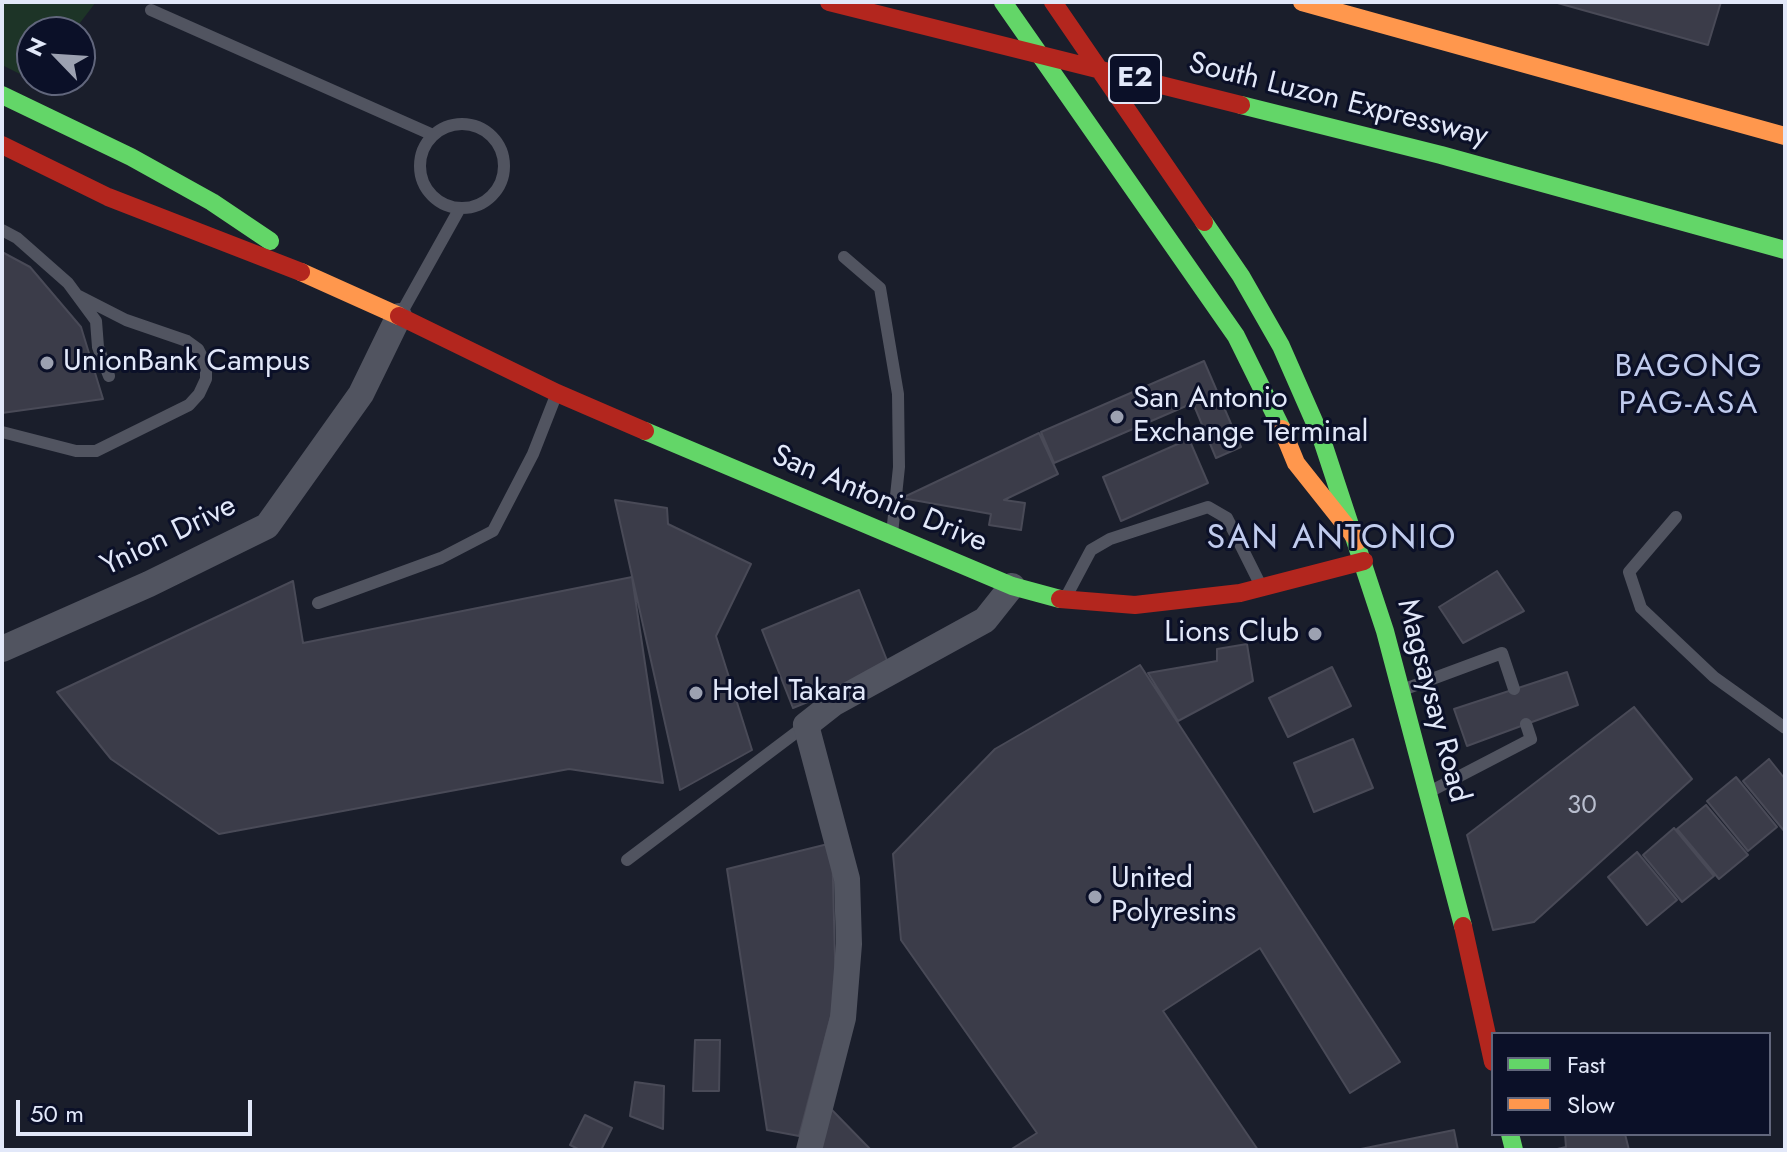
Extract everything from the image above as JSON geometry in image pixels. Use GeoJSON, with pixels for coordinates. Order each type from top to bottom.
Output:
{"type":"FeatureCollection","features":[{"type":"Feature","properties":{"kind":"main road","name":"South Luzon Expressway"},"geometry":{"type":"LineString","coordinates":[[829,2],[1441,155],[1785,250]]}},
{"type":"Feature","properties":{"kind":"main road"},"geometry":{"type":"LineString","coordinates":[[1003,2],[1236,336],[1269,398],[1296,463],[1358,541]]}},
{"type":"Feature","properties":{"kind":"main road","name":"Magsaysay Road"},"geometry":{"type":"LineString","coordinates":[[1053,2],[1241,276],[1281,346],[1317,429],[1358,541],[1401,690],[1468,946],[1491,1053]]}},
{"type":"Feature","properties":{"kind":"main road"},"geometry":{"type":"LineString","coordinates":[[1302,2],[1785,136]]}},
{"type":"Feature","properties":{"kind":"main road"},"geometry":{"type":"LineString","coordinates":[[2,95],[131,157],[212,202],[340,287]]}},
{"type":"Feature","properties":{"kind":"main road"},"geometry":{"type":"LineString","coordinates":[[2,145],[108,197],[340,287]]}},
{"type":"Feature","properties":{"kind":"main road","name":"San Antonio Drive"},"geometry":{"type":"LineString","coordinates":[[340,287],[557,393],[1012,586],[1064,600],[1135,605],[1240,593],[1364,561]]}},
{"type":"Feature","properties":{"kind":"street","name":"Ynion Drive"},"geometry":{"type":"LineString","coordinates":[[2,649],[149,584],[267,526],[361,394],[399,316]]}},
{"type":"Feature","properties":{"kind":"street"},"geometry":{"type":"LineString","coordinates":[[809,1150],[843,1018],[849,944],[847,879],[806,725],[834,703],[985,620],[1012,586]]}},
{"type":"Feature","properties":{"kind":"lane"},"geometry":{"type":"LineString","coordinates":[[151,10],[433,135]]}},
{"type":"Feature","properties":{"kind":"lane"},"geometry":{"type":"LineString","coordinates":[[472,125],[494,139],[504,165],[496,191],[487,200],[460,208],[435,198],[420,174],[420,160],[433,135],[444,127],[472,125]]}},
{"type":"Feature","properties":{"kind":"lane"},"geometry":{"type":"LineString","coordinates":[[399,316],[460,208]]}},
{"type":"Feature","properties":{"kind":"lane"},"geometry":{"type":"LineString","coordinates":[[2,230],[17,238],[77,295],[96,321],[98,347],[109,376]]}},
{"type":"Feature","properties":{"kind":"lane"},"geometry":{"type":"LineString","coordinates":[[844,257],[880,288],[898,394],[899,467],[892,537]]}},
{"type":"Feature","properties":{"kind":"lane"},"geometry":{"type":"LineString","coordinates":[[2,432],[65,449],[96,451],[189,405],[199,394],[206,379],[206,365],[198,349],[187,341],[126,320],[77,295]]}},
{"type":"Feature","properties":{"kind":"lane"},"geometry":{"type":"LineString","coordinates":[[318,603],[441,558],[493,531],[533,454],[557,393]]}},
{"type":"Feature","properties":{"kind":"lane"},"geometry":{"type":"LineString","coordinates":[[1064,600],[1091,550],[1110,539],[1208,507],[1227,518],[1262,586]]}},
{"type":"Feature","properties":{"kind":"lane"},"geometry":{"type":"LineString","coordinates":[[1676,517],[1629,572],[1641,608],[1714,677],[1785,728]]}},
{"type":"Feature","properties":{"kind":"lane"},"geometry":{"type":"LineString","coordinates":[[1401,690],[1502,653],[1514,689]]}},
{"type":"Feature","properties":{"kind":"lane"},"geometry":{"type":"LineString","coordinates":[[1428,793],[1531,739],[1526,724]]}},
{"type":"Feature","properties":{"kind":"lane"},"geometry":{"type":"LineString","coordinates":[[627,860],[806,725]]}},
{"type":"Feature","properties":{"kind":"green space"},"geometry":{"type":"Polygon","coordinates":[[[2,2],[96,2],[85,16],[16,16],[16,72],[2,65],[2,2]]]}},
{"type":"Feature","properties":{"kind":"building"},"geometry":{"type":"Polygon","coordinates":[[[1554,2],[1721,2],[1708,45],[1554,2]]]}},
{"type":"Feature","properties":{"kind":"building","name":"UnionBank Campus"},"geometry":{"type":"Polygon","coordinates":[[[2,252],[30,267],[81,327],[103,399],[2,413],[2,252]]]}},
{"type":"Feature","properties":{"kind":"building","name":"San Antonio Exchange Terminal"},"geometry":{"type":"Polygon","coordinates":[[[1204,361],[1241,447],[1216,458],[1193,403],[1054,463],[1041,432],[1204,361]]]}},
{"type":"Feature","properties":{"kind":"building"},"geometry":{"type":"Polygon","coordinates":[[[1039,433],[1058,474],[1004,500],[1025,503],[1021,530],[989,525],[991,514],[902,498],[1039,433]]]}},
{"type":"Feature","properties":{"kind":"building"},"geometry":{"type":"Polygon","coordinates":[[[1189,439],[1208,483],[1121,521],[1103,477],[1189,439]]]}},
{"type":"Feature","properties":{"kind":"building","name":"Hotel Takara"},"geometry":{"type":"Polygon","coordinates":[[[615,500],[667,508],[668,524],[751,564],[716,636],[752,750],[680,790],[615,500]]]}},
{"type":"Feature","properties":{"kind":"building"},"geometry":{"type":"Polygon","coordinates":[[[1497,571],[1524,611],[1463,643],[1439,607],[1497,571]]]}},
{"type":"Feature","properties":{"kind":"building"},"geometry":{"type":"Polygon","coordinates":[[[632,577],[663,783],[569,769],[219,834],[111,759],[57,692],[293,581],[303,643],[632,577]]]}},
{"type":"Feature","properties":{"kind":"building"},"geometry":{"type":"Polygon","coordinates":[[[859,590],[890,668],[793,708],[762,630],[859,590]]]}},
{"type":"Feature","properties":{"kind":"building"},"geometry":{"type":"Polygon","coordinates":[[[1247,644],[1253,681],[1178,721],[1148,673],[1217,661],[1217,649],[1247,644]]]}},
{"type":"Feature","properties":{"kind":"building","name":"United Polyresins"},"geometry":{"type":"Polygon","coordinates":[[[1140,665],[1400,1062],[1350,1093],[1260,948],[1163,1011],[1258,1150],[1010,1150],[1037,1133],[901,940],[893,854],[995,749],[1140,665]]]}},
{"type":"Feature","properties":{"kind":"building"},"geometry":{"type":"Polygon","coordinates":[[[1332,667],[1351,706],[1288,737],[1269,698],[1332,667]]]}},
{"type":"Feature","properties":{"kind":"building"},"geometry":{"type":"Polygon","coordinates":[[[1567,672],[1578,705],[1467,746],[1454,709],[1567,672]]]}},
{"type":"Feature","properties":{"kind":"building"},"geometry":{"type":"Polygon","coordinates":[[[1634,707],[1692,779],[1534,922],[1493,930],[1467,835],[1634,707]]]}},
{"type":"Feature","properties":{"kind":"building"},"geometry":{"type":"Polygon","coordinates":[[[1353,739],[1373,788],[1314,812],[1294,763],[1353,739]]]}},
{"type":"Feature","properties":{"kind":"building"},"geometry":{"type":"Polygon","coordinates":[[[1769,759],[1785,779],[1785,832],[1743,781],[1769,759]]]}},
{"type":"Feature","properties":{"kind":"building"},"geometry":{"type":"Polygon","coordinates":[[[1736,777],[1777,827],[1748,851],[1707,801],[1736,777]]]}},
{"type":"Feature","properties":{"kind":"building"},"geometry":{"type":"Polygon","coordinates":[[[1706,805],[1748,855],[1719,879],[1677,829],[1706,805]]]}},
{"type":"Feature","properties":{"kind":"building"},"geometry":{"type":"Polygon","coordinates":[[[1674,828],[1714,876],[1682,902],[1643,855],[1674,828]]]}},
{"type":"Feature","properties":{"kind":"building"},"geometry":{"type":"Polygon","coordinates":[[[832,843],[836,997],[799,1136],[767,1130],[727,869],[832,843]]]}},
{"type":"Feature","properties":{"kind":"building"},"geometry":{"type":"Polygon","coordinates":[[[1637,852],[1677,900],[1647,925],[1608,877],[1637,852]]]}},
{"type":"Feature","properties":{"kind":"building"},"geometry":{"type":"Polygon","coordinates":[[[695,1040],[720,1040],[719,1091],[693,1091],[695,1040]]]}},
{"type":"Feature","properties":{"kind":"building"},"geometry":{"type":"Polygon","coordinates":[[[635,1082],[664,1086],[663,1129],[630,1116],[635,1082]]]}},
{"type":"Feature","properties":{"kind":"building"},"geometry":{"type":"Polygon","coordinates":[[[831,1109],[871,1150],[817,1150],[831,1109]]]}},
{"type":"Feature","properties":{"kind":"building"},"geometry":{"type":"Polygon","coordinates":[[[585,1115],[612,1128],[601,1150],[580,1150],[570,1145],[585,1115]]]}},
{"type":"Feature","properties":{"kind":"building"},"geometry":{"type":"Polygon","coordinates":[[[1454,1130],[1458,1150],[1356,1150],[1454,1130]]]}},
{"type":"Feature","properties":{"kind":"building"},"geometry":{"type":"Polygon","coordinates":[[[1565,1136],[1626,1136],[1629,1150],[1553,1150],[1566,1147],[1565,1136]]]}},
{"type":"Feature","properties":{"kind":"traffic: fast"},"geometry":{"type":"LineString","coordinates":[[1003,2],[1236,336],[1282,429]]}},
{"type":"Feature","properties":{"kind":"traffic: fast"},"geometry":{"type":"LineString","coordinates":[[2,95],[131,157],[212,202],[270,241]]}},
{"type":"Feature","properties":{"kind":"traffic: fast"},"geometry":{"type":"LineString","coordinates":[[1241,105],[1441,155],[1785,250]]}},
{"type":"Feature","properties":{"kind":"traffic: fast"},"geometry":{"type":"LineString","coordinates":[[1204,222],[1241,276],[1281,346],[1321,437],[1385,631],[1463,926]]}},
{"type":"Feature","properties":{"kind":"traffic: fast"},"geometry":{"type":"LineString","coordinates":[[645,431],[1012,586],[1060,599]]}},
{"type":"Feature","properties":{"kind":"traffic: fast"},"geometry":{"type":"LineString","coordinates":[[1510,1136],[1514,1150]]}},
{"type":"Feature","properties":{"kind":"traffic: slow"},"geometry":{"type":"LineString","coordinates":[[1302,2],[1785,136]]}},
{"type":"Feature","properties":{"kind":"traffic: slow"},"geometry":{"type":"LineString","coordinates":[[301,272],[399,316]]}},
{"type":"Feature","properties":{"kind":"traffic: slow"},"geometry":{"type":"LineString","coordinates":[[1282,429],[1296,463],[1358,541]]}},
{"type":"Feature","properties":{"kind":"traffic: jam"},"geometry":{"type":"LineString","coordinates":[[829,2],[1241,105]]}},
{"type":"Feature","properties":{"kind":"traffic: jam"},"geometry":{"type":"LineString","coordinates":[[1053,2],[1204,222]]}},
{"type":"Feature","properties":{"kind":"traffic: jam"},"geometry":{"type":"LineString","coordinates":[[2,145],[108,197],[301,272]]}},
{"type":"Feature","properties":{"kind":"traffic: jam"},"geometry":{"type":"LineString","coordinates":[[399,316],[557,393],[645,431]]}},
{"type":"Feature","properties":{"kind":"traffic: jam"},"geometry":{"type":"LineString","coordinates":[[1060,599],[1135,605],[1240,593],[1364,561]]}},
{"type":"Feature","properties":{"kind":"traffic: jam"},"geometry":{"type":"LineString","coordinates":[[1463,926],[1491,1053]]}},
{"type":"Feature","properties":{"kind":"place","name":"UnionBank Campus"},"geometry":{"type":"Point","coordinates":[47,363]}},
{"type":"Feature","properties":{"kind":"place","name":"San Antonio Exchange Terminal"},"geometry":{"type":"Point","coordinates":[1117,417]}},
{"type":"Feature","properties":{"kind":"place","name":"Lions Club"},"geometry":{"type":"Point","coordinates":[1315,634]}},
{"type":"Feature","properties":{"kind":"place","name":"Hotel Takara"},"geometry":{"type":"Point","coordinates":[696,693]}},
{"type":"Feature","properties":{"kind":"place","name":"United Polyresins"},"geometry":{"type":"Point","coordinates":[1095,897]}},
{"type":"Feature","properties":{"kind":"district","name":"BAGONG PAG-ASA"},"geometry":{"type":"Point","coordinates":[1689,386]}},
{"type":"Feature","properties":{"kind":"district","name":"SAN ANTONIO"},"geometry":{"type":"Point","coordinates":[1332,540]}}]}
